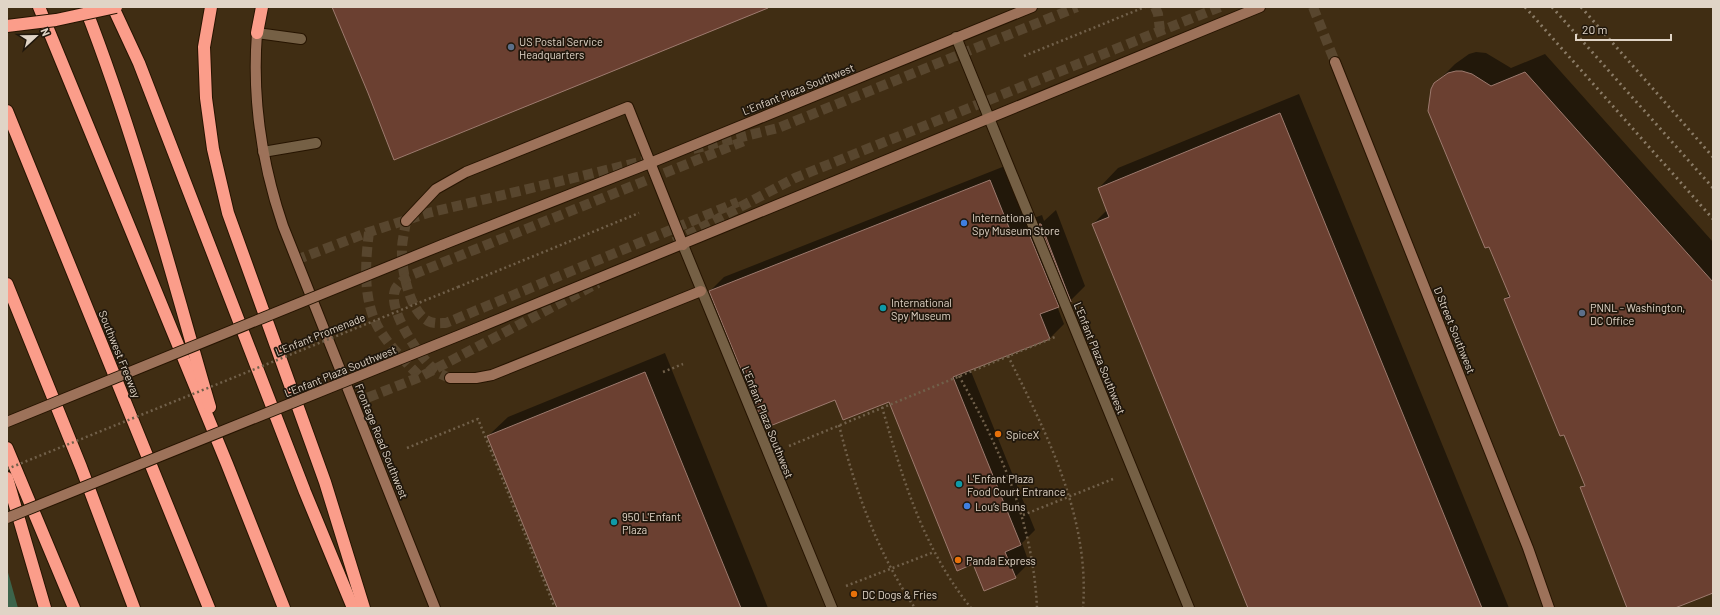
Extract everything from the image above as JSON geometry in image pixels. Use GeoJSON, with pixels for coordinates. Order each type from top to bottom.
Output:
{"type":"FeatureCollection","features":[{"type":"Feature","properties":{"kind":"highway"},"geometry":{"type":"LineString","coordinates":[[38,7],[54,42],[227,464],[284,608]]}},
{"type":"Feature","properties":{"kind":"highway"},"geometry":{"type":"LineString","coordinates":[[85,7],[120,103],[153,205],[227,464]]}},
{"type":"Feature","properties":{"kind":"highway"},"geometry":{"type":"LineString","coordinates":[[7,26],[56,20],[115,7],[142,70],[304,492],[353,608]]}},
{"type":"Feature","properties":{"kind":"highway"},"geometry":{"type":"LineString","coordinates":[[211,7],[204,47],[206,98],[213,149],[228,214],[325,482],[364,608]]}},
{"type":"Feature","properties":{"kind":"highway"},"geometry":{"type":"LineString","coordinates":[[257,33],[262,7]]}},
{"type":"Feature","properties":{"kind":"highway","name":"Southwest Freeway"},"geometry":{"type":"LineString","coordinates":[[7,111],[209,608]]}},
{"type":"Feature","properties":{"kind":"highway"},"geometry":{"type":"LineString","coordinates":[[7,284],[81,467],[134,608]]}},
{"type":"Feature","properties":{"kind":"highway"},"geometry":{"type":"LineString","coordinates":[[7,448],[74,608]]}},
{"type":"Feature","properties":{"kind":"highway"},"geometry":{"type":"LineString","coordinates":[[7,478],[45,608]]}},
{"type":"Feature","properties":{"kind":"street","name":"L'Enfant Plaza Southwest"},"geometry":{"type":"LineString","coordinates":[[7,422],[442,245],[650,163],[1032,7]]}},
{"type":"Feature","properties":{"kind":"street","name":"L'Enfant Plaza Southwest"},"geometry":{"type":"LineString","coordinates":[[7,518],[683,245],[1260,7]]}},
{"type":"Feature","properties":{"kind":"street"},"geometry":{"type":"LineString","coordinates":[[257,33],[301,39]]}},
{"type":"Feature","properties":{"kind":"street","name":"Frontage Road Southwest"},"geometry":{"type":"LineString","coordinates":[[257,33],[256,78],[263,152],[275,204],[296,260],[436,608]]}},
{"type":"Feature","properties":{"kind":"street","name":"L'Enfant Plaza Southwest"},"geometry":{"type":"LineString","coordinates":[[956,37],[1189,608]]}},
{"type":"Feature","properties":{"kind":"street","name":"D Street Southwest"},"geometry":{"type":"LineString","coordinates":[[1335,62],[1528,548],[1549,608]]}},
{"type":"Feature","properties":{"kind":"street"},"geometry":{"type":"LineString","coordinates":[[406,221],[436,189],[454,178],[628,108],[650,163]]}},
{"type":"Feature","properties":{"kind":"street"},"geometry":{"type":"LineString","coordinates":[[263,152],[316,143]]}},
{"type":"Feature","properties":{"kind":"street","name":"L'Enfant Plaza Southwest"},"geometry":{"type":"LineString","coordinates":[[650,163],[701,291],[832,608]]}},
{"type":"Feature","properties":{"kind":"street"},"geometry":{"type":"LineString","coordinates":[[450,378],[476,378],[492,375],[701,291]]}},
{"type":"Feature","properties":{"kind":"path"},"geometry":{"type":"LineString","coordinates":[[1024,56],[1145,7]]}},
{"type":"Feature","properties":{"kind":"path","name":"L'Enfant Promenade"},"geometry":{"type":"LineString","coordinates":[[7,469],[638,213]]}},
{"type":"Feature","properties":{"kind":"path"},"geometry":{"type":"LineString","coordinates":[[788,446],[1057,336]]}},
{"type":"Feature","properties":{"kind":"path"},"geometry":{"type":"LineString","coordinates":[[1008,356],[1044,430],[1070,497],[1083,553],[1083,608]]}},
{"type":"Feature","properties":{"kind":"path"},"geometry":{"type":"LineString","coordinates":[[663,372],[683,364]]}},
{"type":"Feature","properties":{"kind":"path"},"geometry":{"type":"LineString","coordinates":[[959,376],[979,411],[995,445],[1023,515],[1033,559],[1037,608]]}},
{"type":"Feature","properties":{"kind":"path"},"geometry":{"type":"LineString","coordinates":[[882,407],[907,490],[934,552],[956,589],[971,608]]}},
{"type":"Feature","properties":{"kind":"path"},"geometry":{"type":"LineString","coordinates":[[407,448],[478,419],[555,608]]}},
{"type":"Feature","properties":{"kind":"path"},"geometry":{"type":"LineString","coordinates":[[839,425],[847,458],[862,504],[891,569],[915,608]]}},
{"type":"Feature","properties":{"kind":"path"},"geometry":{"type":"LineString","coordinates":[[1023,515],[1115,478]]}},
{"type":"Feature","properties":{"kind":"path"},"geometry":{"type":"LineString","coordinates":[[844,587],[934,552]]}},
{"type":"Feature","properties":{"kind":"green space"},"geometry":{"type":"Polygon","coordinates":[[[7,569],[18,608],[7,608],[7,569]]]}},
{"type":"Feature","properties":{"kind":"building","name":"US Postal Service Headquarters"},"geometry":{"type":"Polygon","coordinates":[[[332,7],[768,7],[768,8],[394,160],[332,7]]]}},
{"type":"Feature","properties":{"kind":"building"},"geometry":{"type":"Polygon","coordinates":[[[1456,71],[1472,74],[1491,86],[1525,72],[1713,282],[1713,593],[1675,608],[1627,608],[1580,487],[1585,486],[1564,435],[1560,436],[1504,299],[1510,297],[1489,247],[1485,248],[1428,111],[1431,89],[1434,83],[1448,73],[1456,71]]]}},
{"type":"Feature","properties":{"kind":"building"},"geometry":{"type":"Polygon","coordinates":[[[1280,113],[1482,608],[1248,608],[1092,224],[1109,217],[1098,188],[1280,113]]]}},
{"type":"Feature","properties":{"kind":"building","name":"International Spy Museum"},"geometry":{"type":"Polygon","coordinates":[[[990,180],[1012,235],[1027,229],[1059,307],[1040,314],[1050,339],[953,377],[1021,545],[1005,552],[1016,578],[984,591],[973,564],[957,571],[889,402],[843,420],[835,400],[765,428],[709,291],[990,180]]]}},
{"type":"Feature","properties":{"kind":"building"},"geometry":{"type":"Polygon","coordinates":[[[1039,224],[1041,224],[1071,302],[1039,224]]]}},
{"type":"Feature","properties":{"kind":"building","name":"950 L'Enfant Plaza"},"geometry":{"type":"Polygon","coordinates":[[[645,372],[741,608],[557,608],[487,436],[645,372]]]}},
{"type":"Feature","properties":{"kind":"tunnel"},"geometry":{"type":"LineString","coordinates":[[693,149],[778,128],[1077,7]]}},
{"type":"Feature","properties":{"kind":"tunnel"},"geometry":{"type":"LineString","coordinates":[[1155,7],[1158,14],[1160,30]]}},
{"type":"Feature","properties":{"kind":"tunnel"},"geometry":{"type":"LineString","coordinates":[[674,242],[795,178],[1220,7]]}},
{"type":"Feature","properties":{"kind":"tunnel"},"geometry":{"type":"LineString","coordinates":[[1313,7],[1335,62]]}},
{"type":"Feature","properties":{"kind":"tunnel"},"geometry":{"type":"LineString","coordinates":[[450,378],[438,372],[429,365],[408,336],[397,313],[394,303],[394,294],[397,286],[407,277],[744,141]]}},
{"type":"Feature","properties":{"kind":"tunnel"},"geometry":{"type":"LineString","coordinates":[[296,260],[369,232],[428,213],[652,159]]}},
{"type":"Feature","properties":{"kind":"tunnel"},"geometry":{"type":"LineString","coordinates":[[406,221],[402,242],[402,257],[405,277],[411,299],[421,316],[428,321],[435,323],[446,323],[738,202]]}},
{"type":"Feature","properties":{"kind":"tunnel"},"geometry":{"type":"LineString","coordinates":[[369,232],[366,271],[368,298],[371,311],[376,324],[387,341],[420,377]]}},
{"type":"Feature","properties":{"kind":"tunnel"},"geometry":{"type":"LineString","coordinates":[[354,403],[420,377],[598,283]]}},
{"type":"Feature","properties":{"kind":"railway"},"geometry":{"type":"LineString","coordinates":[[1525,7],[1713,219]]}},
{"type":"Feature","properties":{"kind":"railway"},"geometry":{"type":"LineString","coordinates":[[1552,7],[1713,188]]}},
{"type":"Feature","properties":{"kind":"railway"},"geometry":{"type":"LineString","coordinates":[[1581,7],[1713,157]]}},
{"type":"Feature","properties":{"kind":"place","name":"US Postal Service Headquarters"},"geometry":{"type":"Point","coordinates":[511,47]}},
{"type":"Feature","properties":{"kind":"place","name":"International Spy Museum Store"},"geometry":{"type":"Point","coordinates":[964,223]}},
{"type":"Feature","properties":{"kind":"place","name":"International Spy Museum"},"geometry":{"type":"Point","coordinates":[883,308]}},
{"type":"Feature","properties":{"kind":"place","name":"PNNL - Washington, DC Office"},"geometry":{"type":"Point","coordinates":[1582,313]}},
{"type":"Feature","properties":{"kind":"place","name":"SpiceX"},"geometry":{"type":"Point","coordinates":[998,434]}},
{"type":"Feature","properties":{"kind":"place","name":"L'Enfant Plaza Food Court Entrance"},"geometry":{"type":"Point","coordinates":[959,484]}},
{"type":"Feature","properties":{"kind":"place","name":"Lou’s Buns"},"geometry":{"type":"Point","coordinates":[967,506]}},
{"type":"Feature","properties":{"kind":"place","name":"950 L'Enfant Plaza"},"geometry":{"type":"Point","coordinates":[614,522]}},
{"type":"Feature","properties":{"kind":"place","name":"Panda Express"},"geometry":{"type":"Point","coordinates":[958,560]}},
{"type":"Feature","properties":{"kind":"place","name":"DC Dogs & Fries"},"geometry":{"type":"Point","coordinates":[854,594]}}]}
